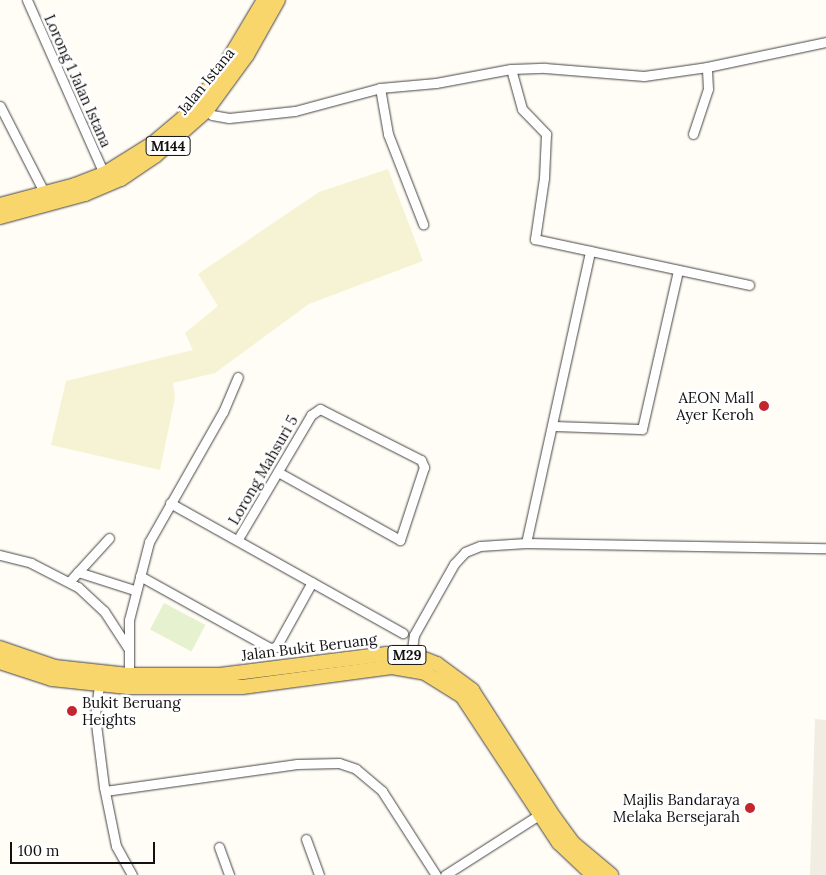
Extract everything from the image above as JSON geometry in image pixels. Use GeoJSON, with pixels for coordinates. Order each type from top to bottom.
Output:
{"type":"FeatureCollection","features":[{"type":"Feature","properties":{"kind":"main road","name":"Jalan Istana"},"geometry":{"type":"LineString","coordinates":[[0,205],[45,194],[104,174],[152,144],[202,107],[264,0]]}},
{"type":"Feature","properties":{"kind":"main road","name":"Jalan Istana"},"geometry":{"type":"LineString","coordinates":[[0,217],[86,194],[121,179],[155,156],[202,107],[247,55],[278,0]]}},
{"type":"Feature","properties":{"kind":"main road","name":"Jalan Bukit Beruang"},"geometry":{"type":"LineString","coordinates":[[0,648],[100,680]]}},
{"type":"Feature","properties":{"kind":"main road","name":"Jalan Bukit Beruang"},"geometry":{"type":"LineString","coordinates":[[129,681],[220,675],[387,654],[411,656],[437,664],[472,690],[558,824],[573,843],[611,875]]}},
{"type":"Feature","properties":{"kind":"main road","name":"Jalan Bukit Beruang"},"geometry":{"type":"LineString","coordinates":[[0,662],[52,679],[242,687],[409,668],[442,682],[462,696],[558,843],[593,875]]}},
{"type":"Feature","properties":{"kind":"street","name":"Lorong 1 Jalan Istana"},"geometry":{"type":"LineString","coordinates":[[27,0],[104,174]]}},
{"type":"Feature","properties":{"kind":"street"},"geometry":{"type":"LineString","coordinates":[[202,107],[229,118],[295,111],[380,88],[436,83],[510,70],[545,68],[644,76],[707,67],[826,42]]}},
{"type":"Feature","properties":{"kind":"street"},"geometry":{"type":"LineString","coordinates":[[694,134],[708,89],[707,67]]}},
{"type":"Feature","properties":{"kind":"street"},"geometry":{"type":"LineString","coordinates":[[510,70],[522,109],[546,134],[544,178],[534,237],[748,285]]}},
{"type":"Feature","properties":{"kind":"street"},"geometry":{"type":"LineString","coordinates":[[380,88],[388,134],[423,224]]}},
{"type":"Feature","properties":{"kind":"street"},"geometry":{"type":"LineString","coordinates":[[0,106],[45,194]]}},
{"type":"Feature","properties":{"kind":"street"},"geometry":{"type":"LineString","coordinates":[[526,543],[590,251]]}},
{"type":"Feature","properties":{"kind":"street"},"geometry":{"type":"LineString","coordinates":[[552,426],[642,429],[678,270]]}},
{"type":"Feature","properties":{"kind":"street"},"geometry":{"type":"LineString","coordinates":[[129,681],[128,648],[134,590],[150,542],[170,503],[223,412],[238,377]]}},
{"type":"Feature","properties":{"kind":"street","name":"Lorong Mahsuri 5"},"geometry":{"type":"LineString","coordinates":[[238,540],[311,415],[320,408],[421,460],[423,472],[400,540],[278,472]]}},
{"type":"Feature","properties":{"kind":"street"},"geometry":{"type":"LineString","coordinates":[[170,503],[403,633]]}},
{"type":"Feature","properties":{"kind":"street"},"geometry":{"type":"LineString","coordinates":[[68,582],[109,538]]}},
{"type":"Feature","properties":{"kind":"street"},"geometry":{"type":"LineString","coordinates":[[411,656],[414,635],[454,564],[465,552],[480,546],[526,543],[826,548]]}},
{"type":"Feature","properties":{"kind":"street"},"geometry":{"type":"LineString","coordinates":[[0,555],[31,563],[68,582],[104,611],[128,648]]}},
{"type":"Feature","properties":{"kind":"street"},"geometry":{"type":"LineString","coordinates":[[78,572],[134,590]]}},
{"type":"Feature","properties":{"kind":"street"},"geometry":{"type":"LineString","coordinates":[[140,576],[270,648],[276,647],[312,582]]}},
{"type":"Feature","properties":{"kind":"street"},"geometry":{"type":"LineString","coordinates":[[100,680],[96,736],[105,791],[116,846],[132,875]]}},
{"type":"Feature","properties":{"kind":"street"},"geometry":{"type":"LineString","coordinates":[[105,791],[297,764],[339,764],[356,769],[382,792],[436,875]]}},
{"type":"Feature","properties":{"kind":"street"},"geometry":{"type":"LineString","coordinates":[[445,875],[539,815]]}},
{"type":"Feature","properties":{"kind":"street"},"geometry":{"type":"LineString","coordinates":[[306,839],[319,875]]}},
{"type":"Feature","properties":{"kind":"street"},"geometry":{"type":"LineString","coordinates":[[219,848],[229,875]]}},
{"type":"Feature","properties":{"kind":"shaded area"},"geometry":{"type":"Polygon","coordinates":[[[388,169],[423,261],[309,304],[215,373],[173,383],[175,398],[160,470],[51,445],[66,381],[193,350],[185,333],[218,306],[198,274],[319,192],[388,169]]]}},
{"type":"Feature","properties":{"kind":"shaded area"},"geometry":{"type":"Polygon","coordinates":[[[815,719],[826,720],[826,875],[810,875],[815,719]]]}},
{"type":"Feature","properties":{"kind":"green space"},"geometry":{"type":"Polygon","coordinates":[[[164,603],[205,625],[191,652],[150,629],[164,603]]]}},
{"type":"Feature","properties":{"kind":"place","name":"AEON Mall Ayer Keroh"},"geometry":{"type":"Point","coordinates":[764,406]}},
{"type":"Feature","properties":{"kind":"place","name":"Bukit Beruang Heights"},"geometry":{"type":"Point","coordinates":[72,711]}},
{"type":"Feature","properties":{"kind":"place","name":"Majlis Bandaraya Melaka Bersejarah"},"geometry":{"type":"Point","coordinates":[750,808]}}]}
